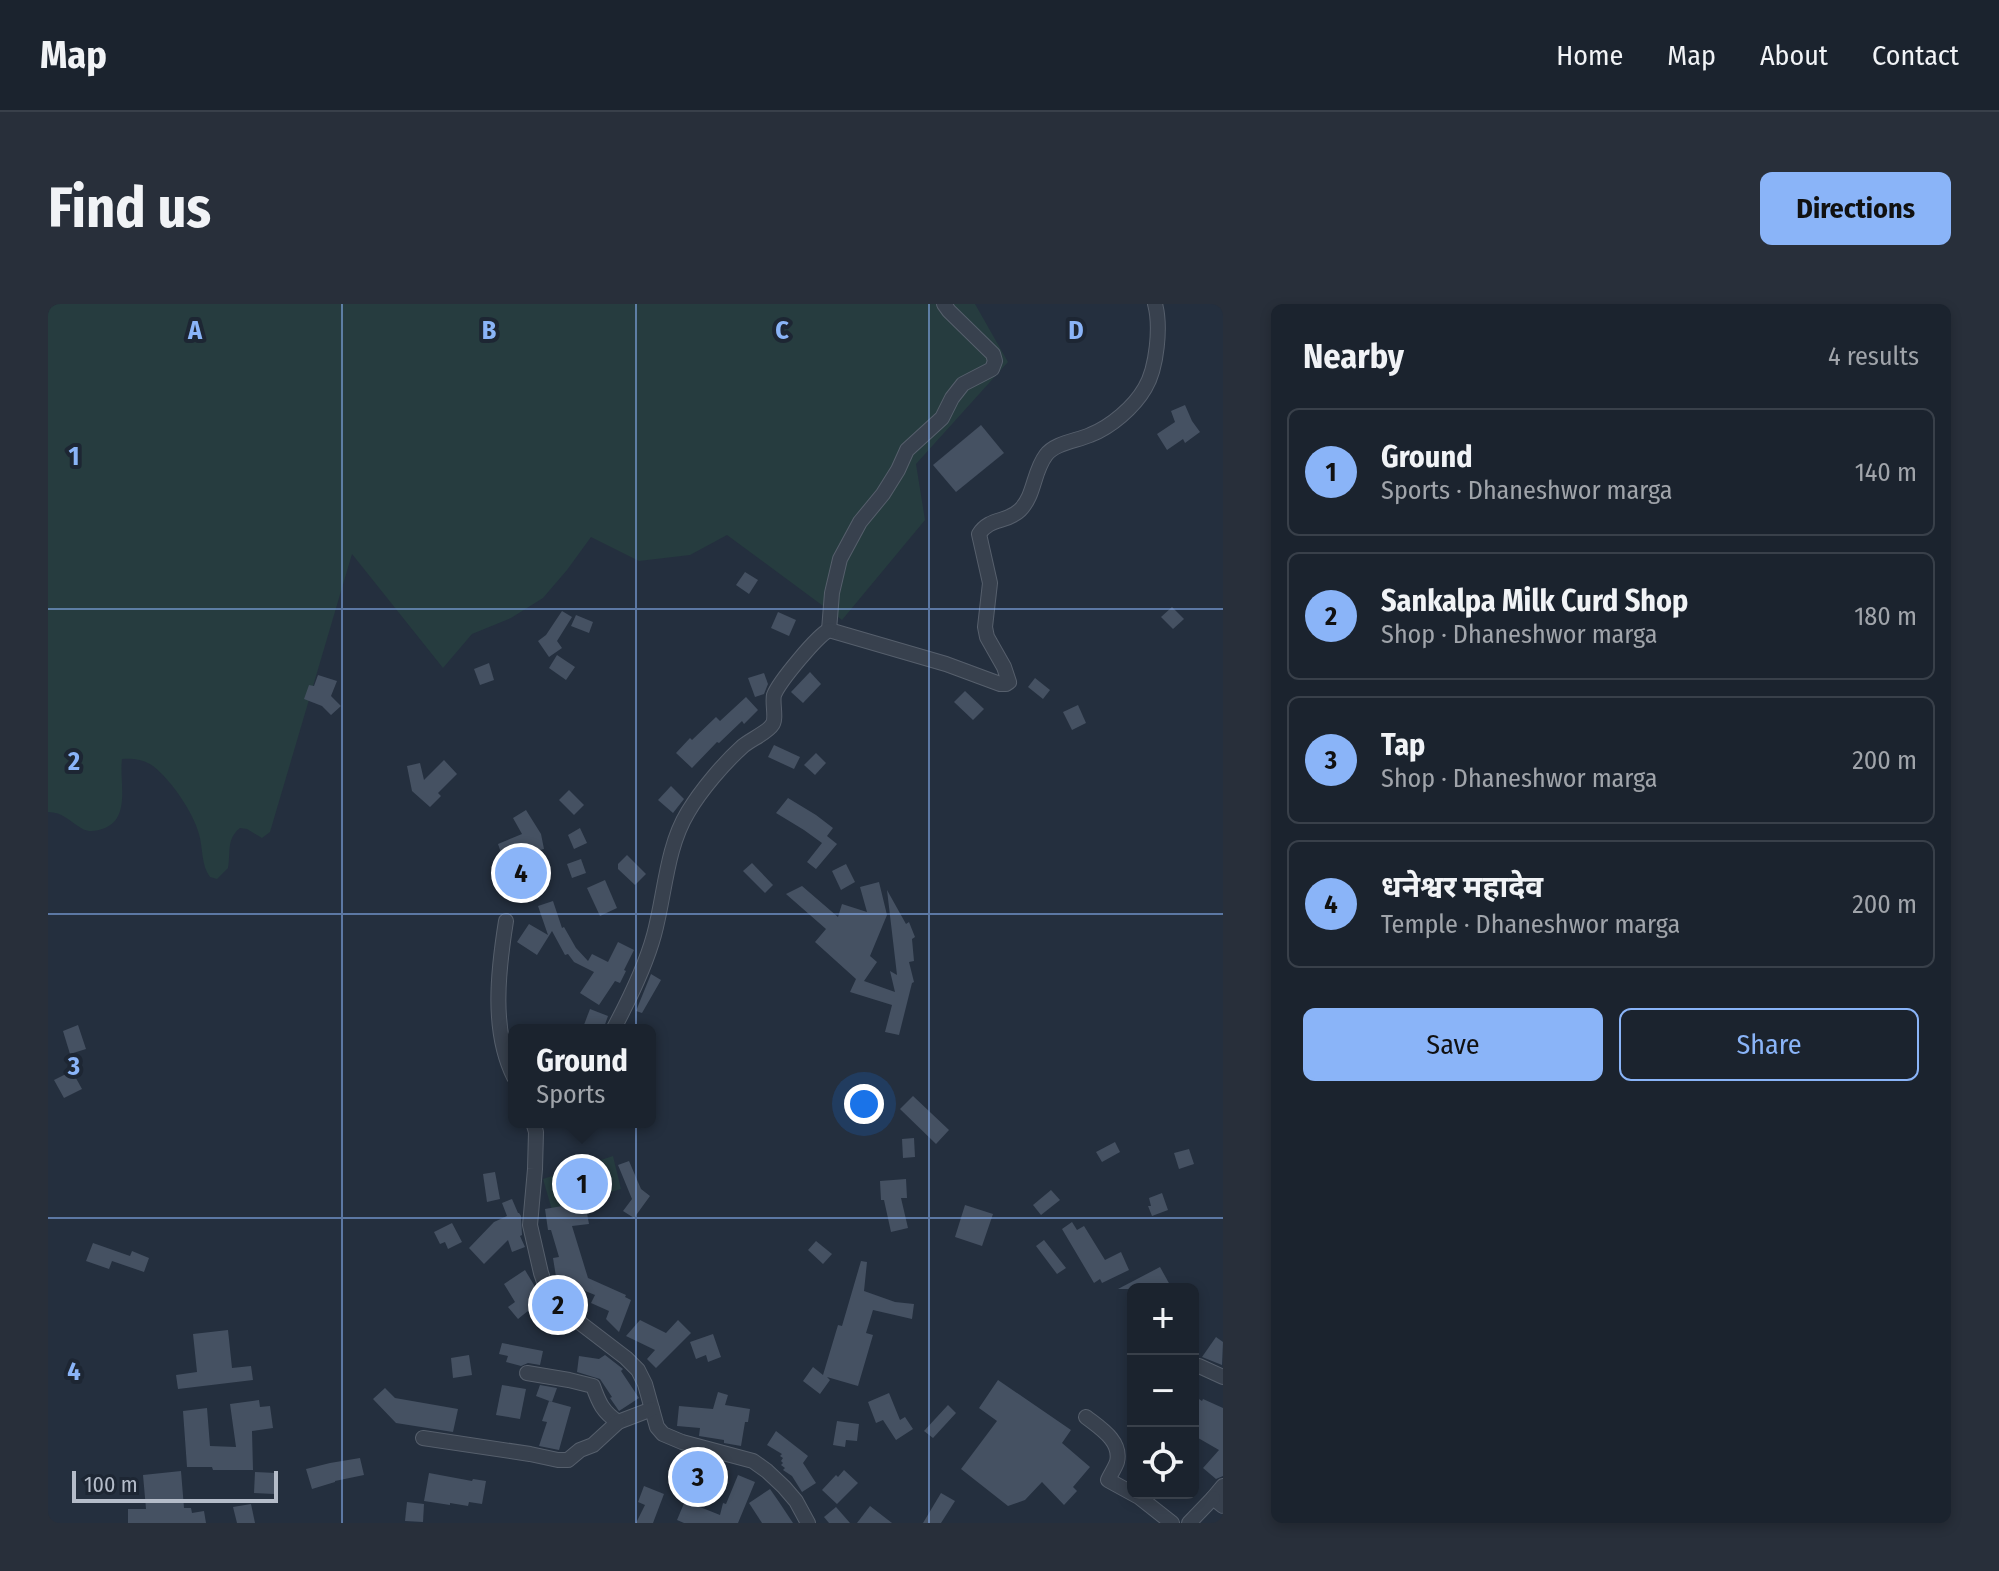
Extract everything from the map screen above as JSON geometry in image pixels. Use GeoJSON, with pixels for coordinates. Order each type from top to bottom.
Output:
{"type":"FeatureCollection","features":[{"type":"Feature","properties":{"kind":"street"},"geometry":{"type":"LineString","coordinates":[[829,630],[832,593],[840,559],[860,522],[883,494],[907,450],[942,418],[963,384],[992,369],[995,361],[993,354],[944,304]]}},
{"type":"Feature","properties":{"kind":"street"},"geometry":{"type":"LineString","coordinates":[[616,1024],[641,972],[654,935],[671,859],[688,813],[742,747],[772,725],[775,693],[823,633],[829,630],[946,664],[1000,684],[1009,682],[987,637],[985,627],[990,583],[979,534],[984,526],[1021,510],[1034,489],[1046,455],[1104,427],[1131,405],[1146,386],[1157,337],[1155,304]]}},
{"type":"Feature","properties":{"kind":"street"},"geometry":{"type":"LineString","coordinates":[[506,921],[499,998],[501,1032],[508,1064]]}},
{"type":"Feature","properties":{"kind":"street"},"geometry":{"type":"LineString","coordinates":[[537,1128],[530,1225],[548,1293],[558,1306],[638,1370],[657,1427],[663,1434],[753,1461],[796,1501],[808,1523]]}},
{"type":"Feature","properties":{"kind":"street"},"geometry":{"type":"LineString","coordinates":[[1199,1366],[1223,1377]]}},
{"type":"Feature","properties":{"kind":"street"},"geometry":{"type":"LineString","coordinates":[[527,1373],[593,1386],[607,1415],[618,1422]]}},
{"type":"Feature","properties":{"kind":"street"},"geometry":{"type":"LineString","coordinates":[[423,1438],[568,1460],[580,1450],[593,1445],[618,1422],[652,1409]]}},
{"type":"Feature","properties":{"kind":"street"},"geometry":{"type":"LineString","coordinates":[[1086,1417],[1104,1431],[1117,1450],[1117,1463],[1108,1480],[1139,1497],[1172,1523]]}},
{"type":"Feature","properties":{"kind":"street"},"geometry":{"type":"LineString","coordinates":[[1189,1523],[1220,1497]]}},
{"type":"Feature","properties":{"kind":"green space"},"geometry":{"type":"Polygon","coordinates":[[[48,304],[975,304],[1008,362],[916,464],[925,520],[842,620],[727,535],[690,555],[639,561],[591,537],[543,598],[511,618],[472,634],[443,668],[352,554],[270,832],[262,838],[240,828],[231,841],[228,868],[217,879],[207,872],[199,834],[187,807],[167,779],[145,762],[122,759],[121,807],[113,823],[105,828],[87,831],[62,815],[48,812],[48,304]]]}},
{"type":"Feature","properties":{"kind":"green space"},"geometry":{"type":"Polygon","coordinates":[[[613,1156],[621,1189],[552,1210],[543,1179],[613,1156]]]}},
{"type":"Feature","properties":{"kind":"building"},"geometry":{"type":"Polygon","coordinates":[[[1185,405],[1200,432],[1185,443],[1183,439],[1167,450],[1157,434],[1175,422],[1171,411],[1185,405]]]}},
{"type":"Feature","properties":{"kind":"building"},"geometry":{"type":"Polygon","coordinates":[[[981,425],[1004,453],[956,492],[933,465],[981,425]]]}},
{"type":"Feature","properties":{"kind":"building"},"geometry":{"type":"Polygon","coordinates":[[[745,572],[758,580],[749,594],[736,585],[745,572]]]}},
{"type":"Feature","properties":{"kind":"building"},"geometry":{"type":"Polygon","coordinates":[[[1172,607],[1184,619],[1173,629],[1161,617],[1172,607]]]}},
{"type":"Feature","properties":{"kind":"building"},"geometry":{"type":"Polygon","coordinates":[[[562,611],[572,617],[557,641],[562,648],[549,657],[538,641],[546,635],[562,611]]]}},
{"type":"Feature","properties":{"kind":"building"},"geometry":{"type":"Polygon","coordinates":[[[778,612],[796,620],[789,636],[771,628],[778,612]]]}},
{"type":"Feature","properties":{"kind":"building"},"geometry":{"type":"Polygon","coordinates":[[[576,615],[593,622],[589,633],[571,626],[576,615]]]}},
{"type":"Feature","properties":{"kind":"building"},"geometry":{"type":"Polygon","coordinates":[[[557,655],[575,667],[566,680],[549,668],[557,655]]]}},
{"type":"Feature","properties":{"kind":"building"},"geometry":{"type":"Polygon","coordinates":[[[489,663],[494,680],[480,685],[474,669],[489,663]]]}},
{"type":"Feature","properties":{"kind":"building"},"geometry":{"type":"Polygon","coordinates":[[[810,672],[821,684],[803,703],[791,692],[810,672]]]}},
{"type":"Feature","properties":{"kind":"building"},"geometry":{"type":"Polygon","coordinates":[[[764,673],[768,684],[764,694],[755,697],[748,678],[764,673]]]}},
{"type":"Feature","properties":{"kind":"building"},"geometry":{"type":"Polygon","coordinates":[[[318,675],[337,681],[331,696],[341,706],[331,715],[322,706],[304,699],[309,685],[314,686],[318,675]]]}},
{"type":"Feature","properties":{"kind":"building"},"geometry":{"type":"Polygon","coordinates":[[[1035,678],[1050,690],[1043,699],[1028,687],[1035,678]]]}},
{"type":"Feature","properties":{"kind":"building"},"geometry":{"type":"Polygon","coordinates":[[[965,691],[984,709],[973,720],[954,702],[965,691]]]}},
{"type":"Feature","properties":{"kind":"building"},"geometry":{"type":"Polygon","coordinates":[[[746,697],[758,710],[744,724],[742,721],[717,742],[692,768],[676,753],[716,717],[720,721],[746,697]]]}},
{"type":"Feature","properties":{"kind":"building"},"geometry":{"type":"Polygon","coordinates":[[[1078,705],[1086,723],[1072,730],[1063,712],[1078,705]]]}},
{"type":"Feature","properties":{"kind":"building"},"geometry":{"type":"Polygon","coordinates":[[[774,745],[800,757],[794,769],[768,757],[774,745]]]}},
{"type":"Feature","properties":{"kind":"building"},"geometry":{"type":"Polygon","coordinates":[[[816,753],[826,763],[815,775],[804,765],[816,753]]]}},
{"type":"Feature","properties":{"kind":"building"},"geometry":{"type":"Polygon","coordinates":[[[444,760],[457,774],[438,793],[441,796],[430,807],[412,791],[407,766],[420,763],[424,780],[444,760]]]}},
{"type":"Feature","properties":{"kind":"building"},"geometry":{"type":"Polygon","coordinates":[[[671,786],[684,799],[673,813],[658,800],[671,786]]]}},
{"type":"Feature","properties":{"kind":"building"},"geometry":{"type":"Polygon","coordinates":[[[569,790],[584,805],[574,815],[559,800],[569,790]]]}},
{"type":"Feature","properties":{"kind":"building"},"geometry":{"type":"Polygon","coordinates":[[[788,798],[833,828],[827,836],[837,844],[816,869],[807,862],[822,843],[776,813],[788,798]]]}},
{"type":"Feature","properties":{"kind":"building"},"geometry":{"type":"Polygon","coordinates":[[[526,810],[541,834],[544,849],[523,854],[538,893],[528,897],[515,866],[507,870],[498,844],[522,834],[513,818],[526,810]]]}},
{"type":"Feature","properties":{"kind":"building"},"geometry":{"type":"Polygon","coordinates":[[[580,828],[587,843],[574,849],[568,835],[580,828]]]}},
{"type":"Feature","properties":{"kind":"building"},"geometry":{"type":"Polygon","coordinates":[[[627,855],[646,874],[635,885],[618,869],[618,864],[627,855]]]}},
{"type":"Feature","properties":{"kind":"building"},"geometry":{"type":"Polygon","coordinates":[[[581,859],[586,873],[572,878],[567,864],[581,859]]]}},
{"type":"Feature","properties":{"kind":"building"},"geometry":{"type":"Polygon","coordinates":[[[752,863],[773,885],[765,893],[743,871],[752,863]]]}},
{"type":"Feature","properties":{"kind":"building"},"geometry":{"type":"Polygon","coordinates":[[[846,864],[855,882],[841,890],[832,871],[846,864]]]}},
{"type":"Feature","properties":{"kind":"building"},"geometry":{"type":"Polygon","coordinates":[[[605,880],[617,908],[600,916],[587,888],[605,880]]]}},
{"type":"Feature","properties":{"kind":"building"},"geometry":{"type":"Polygon","coordinates":[[[879,882],[887,915],[870,956],[877,962],[864,981],[895,992],[890,971],[897,975],[887,890],[906,924],[909,922],[915,937],[912,939],[914,961],[909,962],[914,982],[899,1035],[885,1032],[892,1005],[850,992],[856,979],[815,942],[826,929],[786,894],[802,886],[838,917],[842,904],[867,912],[860,887],[879,882]]]}},
{"type":"Feature","properties":{"kind":"building"},"geometry":{"type":"Polygon","coordinates":[[[553,901],[562,928],[588,961],[592,954],[608,962],[618,942],[634,950],[620,983],[615,981],[599,1005],[580,993],[594,972],[565,955],[552,931],[537,955],[517,942],[529,924],[548,935],[538,906],[553,901]]]}},
{"type":"Feature","properties":{"kind":"building"},"geometry":{"type":"Polygon","coordinates":[[[651,974],[661,980],[642,1013],[636,1011],[651,974]]]}},
{"type":"Feature","properties":{"kind":"building"},"geometry":{"type":"Polygon","coordinates":[[[590,1009],[608,1016],[605,1024],[584,1024],[590,1009]]]}},
{"type":"Feature","properties":{"kind":"building"},"geometry":{"type":"Polygon","coordinates":[[[78,1025],[86,1049],[70,1054],[63,1031],[78,1025]]]}},
{"type":"Feature","properties":{"kind":"building"},"geometry":{"type":"Polygon","coordinates":[[[72,1071],[82,1089],[64,1098],[54,1080],[72,1071]]]}},
{"type":"Feature","properties":{"kind":"building"},"geometry":{"type":"Polygon","coordinates":[[[913,1096],[949,1130],[936,1144],[900,1109],[913,1096]]]}},
{"type":"Feature","properties":{"kind":"building"},"geometry":{"type":"Polygon","coordinates":[[[914,1138],[915,1157],[903,1158],[902,1139],[914,1138]]]}},
{"type":"Feature","properties":{"kind":"building"},"geometry":{"type":"Polygon","coordinates":[[[1115,1142],[1120,1152],[1102,1162],[1096,1152],[1115,1142]]]}},
{"type":"Feature","properties":{"kind":"building"},"geometry":{"type":"Polygon","coordinates":[[[1189,1149],[1194,1164],[1179,1169],[1174,1153],[1189,1149]]]}},
{"type":"Feature","properties":{"kind":"building"},"geometry":{"type":"Polygon","coordinates":[[[629,1161],[641,1189],[650,1196],[634,1218],[623,1211],[632,1199],[618,1165],[629,1161]]]}},
{"type":"Feature","properties":{"kind":"building"},"geometry":{"type":"Polygon","coordinates":[[[495,1172],[500,1199],[487,1202],[483,1174],[495,1172]]]}},
{"type":"Feature","properties":{"kind":"building"},"geometry":{"type":"Polygon","coordinates":[[[906,1179],[907,1198],[901,1198],[908,1228],[891,1232],[884,1200],[881,1200],[880,1181],[906,1179]]]}},
{"type":"Feature","properties":{"kind":"building"},"geometry":{"type":"Polygon","coordinates":[[[1051,1190],[1060,1200],[1041,1215],[1033,1205],[1051,1190]]]}},
{"type":"Feature","properties":{"kind":"building"},"geometry":{"type":"Polygon","coordinates":[[[1162,1193],[1168,1210],[1152,1216],[1149,1198],[1162,1193]]]}},
{"type":"Feature","properties":{"kind":"building"},"geometry":{"type":"Polygon","coordinates":[[[512,1199],[521,1216],[520,1236],[525,1247],[512,1252],[508,1240],[484,1264],[469,1248],[494,1222],[507,1216],[502,1203],[512,1199]]]}},
{"type":"Feature","properties":{"kind":"building"},"geometry":{"type":"Polygon","coordinates":[[[585,1202],[589,1224],[572,1226],[588,1278],[631,1300],[619,1332],[606,1319],[609,1311],[591,1303],[595,1295],[573,1286],[558,1289],[553,1258],[559,1257],[551,1230],[548,1230],[545,1209],[585,1202]]]}},
{"type":"Feature","properties":{"kind":"building"},"geometry":{"type":"Polygon","coordinates":[[[965,1205],[993,1214],[982,1246],[955,1237],[965,1205]]]}},
{"type":"Feature","properties":{"kind":"building"},"geometry":{"type":"Polygon","coordinates":[[[1072,1222],[1077,1230],[1084,1226],[1105,1260],[1121,1252],[1129,1270],[1102,1283],[1100,1279],[1094,1283],[1062,1229],[1072,1222]]]}},
{"type":"Feature","properties":{"kind":"building"},"geometry":{"type":"Polygon","coordinates":[[[452,1223],[462,1242],[448,1249],[445,1242],[440,1244],[434,1232],[452,1223]]]}},
{"type":"Feature","properties":{"kind":"building"},"geometry":{"type":"Polygon","coordinates":[[[1044,1240],[1066,1268],[1057,1274],[1036,1246],[1044,1240]]]}},
{"type":"Feature","properties":{"kind":"building"},"geometry":{"type":"Polygon","coordinates":[[[816,1241],[832,1254],[823,1264],[808,1250],[816,1241]]]}},
{"type":"Feature","properties":{"kind":"building"},"geometry":{"type":"Polygon","coordinates":[[[93,1243],[130,1256],[132,1251],[149,1258],[144,1272],[112,1261],[109,1269],[86,1261],[93,1243]]]}},
{"type":"Feature","properties":{"kind":"building"},"geometry":{"type":"Polygon","coordinates":[[[861,1261],[867,1262],[864,1291],[895,1302],[914,1304],[912,1319],[873,1310],[866,1333],[873,1335],[858,1386],[827,1377],[830,1380],[820,1394],[803,1381],[813,1367],[823,1375],[838,1325],[842,1326],[861,1261]]]}},
{"type":"Feature","properties":{"kind":"building"},"geometry":{"type":"Polygon","coordinates":[[[1160,1267],[1169,1283],[1129,1283],[1160,1267]]]}},
{"type":"Feature","properties":{"kind":"building"},"geometry":{"type":"Polygon","coordinates":[[[525,1270],[539,1302],[518,1319],[508,1307],[515,1302],[504,1284],[525,1270]]]}},
{"type":"Feature","properties":{"kind":"building"},"geometry":{"type":"Polygon","coordinates":[[[640,1320],[666,1333],[678,1320],[691,1333],[656,1368],[647,1359],[655,1350],[626,1336],[640,1320]]]}},
{"type":"Feature","properties":{"kind":"building"},"geometry":{"type":"Polygon","coordinates":[[[228,1330],[232,1368],[251,1366],[253,1380],[178,1389],[176,1375],[197,1372],[193,1334],[228,1330]]]}},
{"type":"Feature","properties":{"kind":"building"},"geometry":{"type":"Polygon","coordinates":[[[713,1334],[721,1357],[708,1362],[706,1355],[696,1359],[690,1342],[713,1334]]]}},
{"type":"Feature","properties":{"kind":"building"},"geometry":{"type":"Polygon","coordinates":[[[1216,1337],[1223,1342],[1222,1365],[1202,1357],[1216,1337]]]}},
{"type":"Feature","properties":{"kind":"building"},"geometry":{"type":"Polygon","coordinates":[[[502,1343],[543,1351],[540,1365],[528,1363],[521,1366],[506,1362],[508,1356],[499,1354],[502,1343]]]}},
{"type":"Feature","properties":{"kind":"building"},"geometry":{"type":"Polygon","coordinates":[[[469,1355],[472,1375],[453,1378],[451,1358],[469,1355]]]}},
{"type":"Feature","properties":{"kind":"building"},"geometry":{"type":"Polygon","coordinates":[[[605,1355],[623,1369],[621,1371],[639,1398],[619,1411],[600,1379],[577,1372],[579,1356],[599,1359],[605,1355]]]}},
{"type":"Feature","properties":{"kind":"building"},"geometry":{"type":"Polygon","coordinates":[[[998,1380],[1071,1430],[1062,1443],[1090,1467],[1073,1487],[1077,1491],[1064,1505],[1042,1482],[1025,1500],[1008,1506],[961,1469],[997,1421],[979,1408],[998,1380]]]}},
{"type":"Feature","properties":{"kind":"building"},"geometry":{"type":"Polygon","coordinates":[[[502,1385],[526,1389],[520,1419],[496,1415],[502,1385]]]}},
{"type":"Feature","properties":{"kind":"building"},"geometry":{"type":"Polygon","coordinates":[[[540,1385],[557,1388],[552,1402],[536,1396],[540,1385]]]}},
{"type":"Feature","properties":{"kind":"building"},"geometry":{"type":"Polygon","coordinates":[[[385,1388],[395,1398],[458,1409],[453,1432],[396,1423],[373,1399],[385,1388]]]}},
{"type":"Feature","properties":{"kind":"building"},"geometry":{"type":"Polygon","coordinates":[[[718,1392],[728,1395],[725,1405],[750,1409],[741,1446],[699,1436],[700,1428],[677,1426],[679,1406],[713,1409],[718,1392]]]}},
{"type":"Feature","properties":{"kind":"building"},"geometry":{"type":"Polygon","coordinates":[[[889,1393],[900,1420],[905,1417],[913,1429],[896,1440],[883,1420],[876,1423],[868,1402],[889,1393]]]}},
{"type":"Feature","properties":{"kind":"building"},"geometry":{"type":"Polygon","coordinates":[[[1199,1399],[1223,1408],[1223,1476],[1216,1479],[1203,1468],[1219,1450],[1199,1438],[1199,1399]]]}},
{"type":"Feature","properties":{"kind":"building"},"geometry":{"type":"Polygon","coordinates":[[[259,1400],[260,1407],[270,1406],[273,1428],[252,1431],[253,1470],[187,1467],[183,1411],[207,1408],[210,1446],[236,1447],[230,1404],[259,1400]]]}},
{"type":"Feature","properties":{"kind":"building"},"geometry":{"type":"Polygon","coordinates":[[[549,1401],[571,1407],[559,1450],[539,1446],[547,1422],[542,1421],[549,1401]]]}},
{"type":"Feature","properties":{"kind":"building"},"geometry":{"type":"Polygon","coordinates":[[[948,1405],[956,1413],[933,1438],[924,1431],[948,1405]]]}},
{"type":"Feature","properties":{"kind":"building"},"geometry":{"type":"Polygon","coordinates":[[[837,1421],[859,1424],[857,1441],[846,1440],[845,1447],[833,1445],[837,1421]]]}},
{"type":"Feature","properties":{"kind":"building"},"geometry":{"type":"Polygon","coordinates":[[[776,1431],[808,1456],[803,1463],[816,1483],[802,1492],[792,1476],[783,1470],[782,1454],[767,1445],[776,1431]]]}},
{"type":"Feature","properties":{"kind":"building"},"geometry":{"type":"Polygon","coordinates":[[[360,1458],[364,1475],[312,1489],[306,1469],[360,1458]]]}},
{"type":"Feature","properties":{"kind":"building"},"geometry":{"type":"Polygon","coordinates":[[[844,1470],[858,1483],[837,1504],[822,1490],[844,1470]]]}},
{"type":"Feature","properties":{"kind":"building"},"geometry":{"type":"Polygon","coordinates":[[[181,1471],[184,1508],[191,1508],[192,1513],[204,1511],[206,1523],[128,1523],[128,1509],[146,1509],[143,1475],[181,1471]]]}},
{"type":"Feature","properties":{"kind":"building"},"geometry":{"type":"Polygon","coordinates":[[[255,1472],[276,1473],[274,1494],[254,1493],[255,1472]]]}},
{"type":"Feature","properties":{"kind":"building"},"geometry":{"type":"Polygon","coordinates":[[[429,1473],[486,1481],[482,1504],[469,1502],[468,1506],[424,1501],[429,1473]]]}},
{"type":"Feature","properties":{"kind":"building"},"geometry":{"type":"Polygon","coordinates":[[[738,1475],[755,1482],[738,1523],[684,1523],[677,1520],[685,1501],[720,1515],[738,1475]]]}},
{"type":"Feature","properties":{"kind":"building"},"geometry":{"type":"Polygon","coordinates":[[[644,1486],[664,1494],[653,1523],[636,1523],[645,1505],[638,1502],[644,1486]]]}},
{"type":"Feature","properties":{"kind":"building"},"geometry":{"type":"Polygon","coordinates":[[[770,1489],[793,1523],[762,1523],[749,1503],[770,1489]]]}},
{"type":"Feature","properties":{"kind":"building"},"geometry":{"type":"Polygon","coordinates":[[[941,1493],[955,1501],[941,1523],[923,1523],[941,1493]]]}},
{"type":"Feature","properties":{"kind":"building"},"geometry":{"type":"Polygon","coordinates":[[[407,1502],[424,1504],[423,1522],[405,1521],[407,1502]]]}},
{"type":"Feature","properties":{"kind":"building"},"geometry":{"type":"Polygon","coordinates":[[[251,1504],[255,1523],[237,1523],[233,1507],[251,1504]]]}},
{"type":"Feature","properties":{"kind":"building"},"geometry":{"type":"Polygon","coordinates":[[[870,1506],[892,1523],[857,1523],[870,1506]]]}},
{"type":"Feature","properties":{"kind":"building"},"geometry":{"type":"Polygon","coordinates":[[[836,1507],[850,1523],[829,1523],[824,1517],[836,1507]]]}},
{"type":"Feature","properties":{"kind":"place","name":"धनेश्वर महादेव"},"geometry":{"type":"Point","coordinates":[521,873]}},
{"type":"Feature","properties":{"kind":"place","name":"Ground"},"geometry":{"type":"Point","coordinates":[582,1184]}},
{"type":"Feature","properties":{"kind":"place","name":"Sankalpa Milk Curd Shop"},"geometry":{"type":"Point","coordinates":[558,1305]}},
{"type":"Feature","properties":{"kind":"place","name":"Tap"},"geometry":{"type":"Point","coordinates":[698,1477]}}]}
